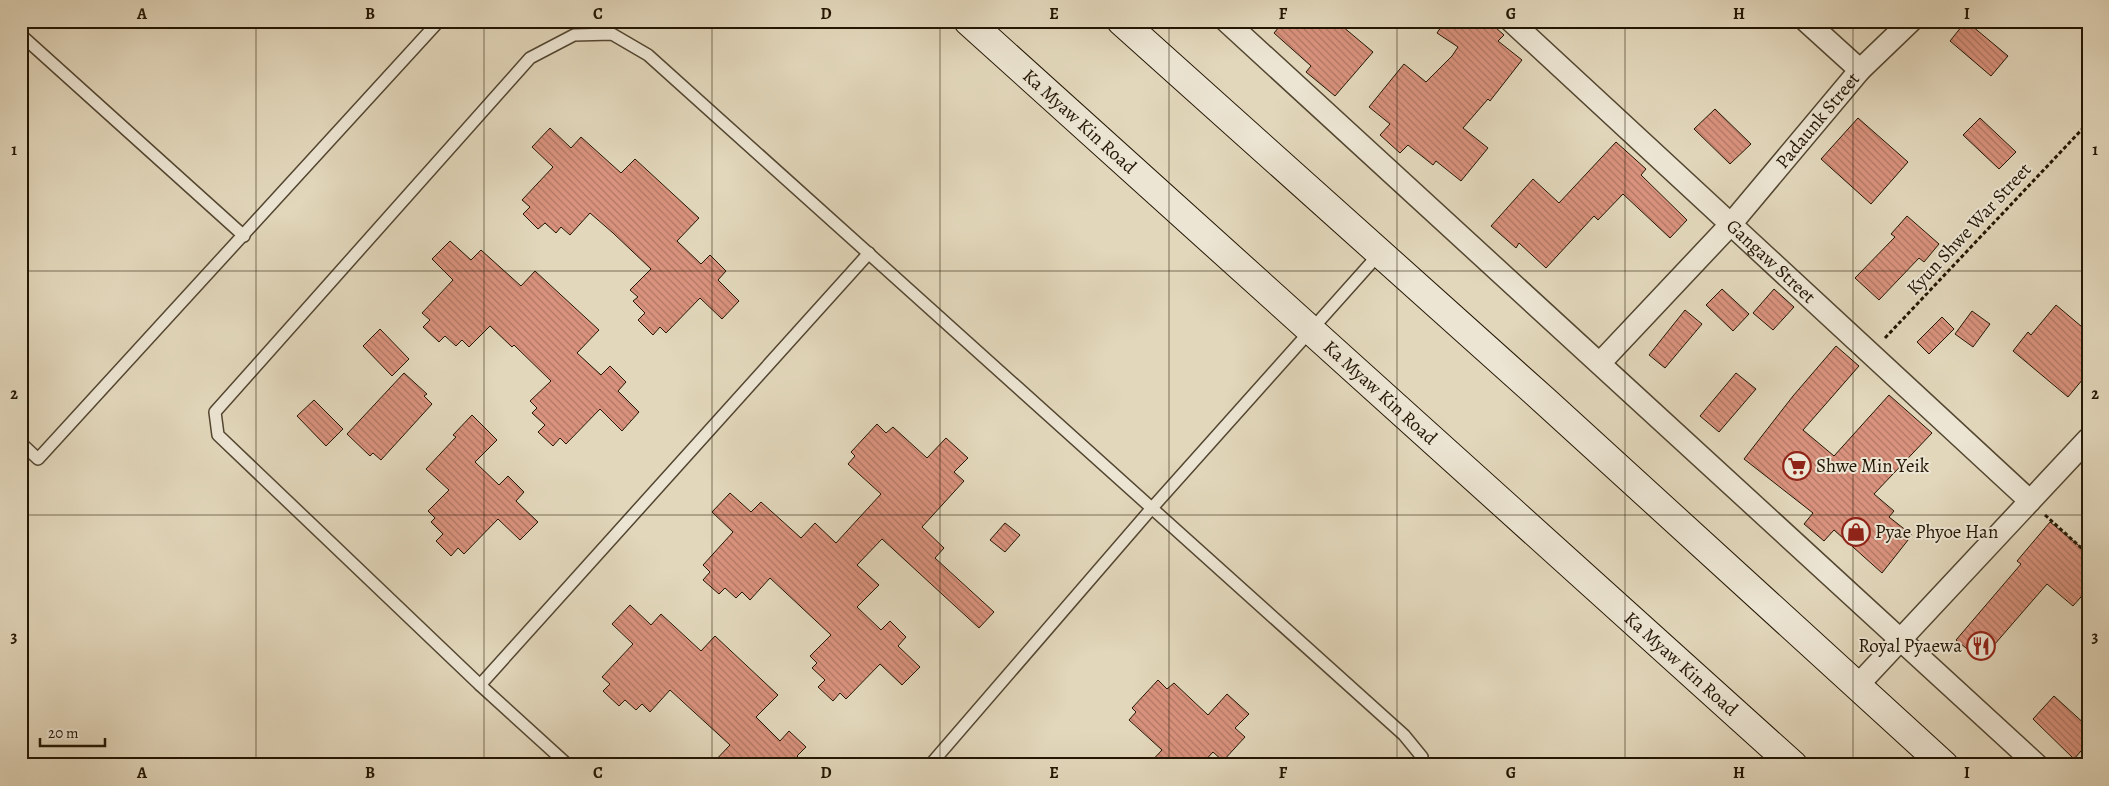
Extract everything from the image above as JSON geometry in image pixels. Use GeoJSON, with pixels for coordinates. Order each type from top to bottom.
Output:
{"type":"FeatureCollection","features":[{"type":"Feature","properties":{"kind":"main road","name":"Ka Myaw Kin Road"},"geometry":{"type":"LineString","coordinates":[[968,21],[1310,331],[1476,477],[1793,765]]}},
{"type":"Feature","properties":{"kind":"main road"},"geometry":{"type":"LineString","coordinates":[[1121,21],[1545,401],[1944,765]]}},
{"type":"Feature","properties":{"kind":"street"},"geometry":{"type":"LineString","coordinates":[[1226,21],[2037,765]]}},
{"type":"Feature","properties":{"kind":"street","name":"Gangaw Street"},"geometry":{"type":"LineString","coordinates":[[1511,21],[2030,501]]}},
{"type":"Feature","properties":{"kind":"street"},"geometry":{"type":"LineString","coordinates":[[1806,21],[1860,70]]}},
{"type":"Feature","properties":{"kind":"street","name":"Padaunk Street"},"geometry":{"type":"LineString","coordinates":[[1600,364],[1731,224],[1860,70],[1911,21]]}},
{"type":"Feature","properties":{"kind":"street"},"geometry":{"type":"LineString","coordinates":[[1858,686],[2088,439]]}},
{"type":"Feature","properties":{"kind":"lane"},"geometry":{"type":"LineString","coordinates":[[21,444],[38,459],[439,21]]}},
{"type":"Feature","properties":{"kind":"lane"},"geometry":{"type":"LineString","coordinates":[[568,765],[480,685],[218,435],[215,412],[530,58],[574,34],[612,34],[648,55],[1404,735],[1422,756],[1419,765]]}},
{"type":"Feature","properties":{"kind":"lane"},"geometry":{"type":"LineString","coordinates":[[21,35],[244,236]]}},
{"type":"Feature","properties":{"kind":"lane"},"geometry":{"type":"LineString","coordinates":[[480,685],[869,253]]}},
{"type":"Feature","properties":{"kind":"lane"},"geometry":{"type":"LineString","coordinates":[[930,765],[1152,508],[1379,254]]}},
{"type":"Feature","properties":{"kind":"path","name":"Kyun Shwe War Street"},"geometry":{"type":"LineString","coordinates":[[1870,355],[2088,122]]}},
{"type":"Feature","properties":{"kind":"path"},"geometry":{"type":"LineString","coordinates":[[2030,501],[2088,554]]}},
{"type":"Feature","properties":{"kind":"building"},"geometry":{"type":"Polygon","coordinates":[[[1284,21],[1336,21],[1373,52],[1335,96],[1306,72],[1311,66],[1274,33],[1284,21]]]}},
{"type":"Feature","properties":{"kind":"building"},"geometry":{"type":"Polygon","coordinates":[[[1445,21],[1488,21],[1504,35],[1498,41],[1522,60],[1490,101],[1488,99],[1463,128],[1488,148],[1461,181],[1436,161],[1433,165],[1408,145],[1400,153],[1380,135],[1390,124],[1369,107],[1404,64],[1426,82],[1452,56],[1458,47],[1437,33],[1445,21]]]}},
{"type":"Feature","properties":{"kind":"building"},"geometry":{"type":"Polygon","coordinates":[[[1966,21],[2008,56],[1991,76],[1950,41],[1966,21]]]}},
{"type":"Feature","properties":{"kind":"building"},"geometry":{"type":"Polygon","coordinates":[[[1715,109],[1751,144],[1730,164],[1694,129],[1715,109]]]}},
{"type":"Feature","properties":{"kind":"building"},"geometry":{"type":"Polygon","coordinates":[[[1858,118],[1908,162],[1871,204],[1821,159],[1858,118]]]}},
{"type":"Feature","properties":{"kind":"building"},"geometry":{"type":"Polygon","coordinates":[[[1980,118],[2016,152],[1999,169],[1963,135],[1980,118]]]}},
{"type":"Feature","properties":{"kind":"building"},"geometry":{"type":"Polygon","coordinates":[[[550,128],[571,148],[581,137],[621,173],[635,159],[699,218],[677,241],[701,264],[710,255],[726,271],[718,280],[739,301],[722,319],[700,298],[666,333],[660,327],[653,335],[638,320],[645,313],[633,301],[638,297],[630,290],[651,269],[613,233],[590,213],[570,235],[561,227],[556,233],[545,223],[538,229],[523,214],[530,207],[522,200],[553,167],[532,147],[550,128]]]}},
{"type":"Feature","properties":{"kind":"building"},"geometry":{"type":"Polygon","coordinates":[[[1616,142],[1646,169],[1641,175],[1687,220],[1670,238],[1623,194],[1598,220],[1594,216],[1546,268],[1519,243],[1516,248],[1491,226],[1533,179],[1559,203],[1616,142]]]}},
{"type":"Feature","properties":{"kind":"building"},"geometry":{"type":"Polygon","coordinates":[[[1907,216],[1939,244],[1924,262],[1919,258],[1879,300],[1855,278],[1895,237],[1891,234],[1907,216]]]}},
{"type":"Feature","properties":{"kind":"building"},"geometry":{"type":"Polygon","coordinates":[[[450,241],[471,260],[481,250],[521,286],[535,271],[599,330],[577,353],[601,375],[610,366],[626,382],[618,391],[639,412],[622,431],[600,409],[566,444],[560,438],[553,446],[538,432],[545,425],[532,413],[537,408],[530,401],[551,381],[514,345],[512,347],[490,326],[469,347],[462,340],[456,346],[445,336],[439,342],[423,327],[430,320],[422,313],[453,280],[432,259],[450,241]]]}},
{"type":"Feature","properties":{"kind":"building"},"geometry":{"type":"Polygon","coordinates":[[[1722,289],[1749,314],[1733,331],[1706,305],[1722,289]]]}},
{"type":"Feature","properties":{"kind":"building"},"geometry":{"type":"Polygon","coordinates":[[[1774,289],[1794,307],[1773,330],[1753,313],[1774,289]]]}},
{"type":"Feature","properties":{"kind":"building"},"geometry":{"type":"Polygon","coordinates":[[[2056,305],[2088,332],[2088,373],[2068,397],[2013,351],[2028,332],[2031,335],[2056,305]]]}},
{"type":"Feature","properties":{"kind":"building"},"geometry":{"type":"Polygon","coordinates":[[[1685,310],[1702,324],[1665,368],[1649,355],[1685,310]]]}},
{"type":"Feature","properties":{"kind":"building"},"geometry":{"type":"Polygon","coordinates":[[[1972,311],[1990,324],[1973,347],[1955,334],[1972,311]]]}},
{"type":"Feature","properties":{"kind":"building"},"geometry":{"type":"Polygon","coordinates":[[[1942,317],[1954,329],[1929,354],[1917,342],[1942,317]]]}},
{"type":"Feature","properties":{"kind":"building"},"geometry":{"type":"Polygon","coordinates":[[[380,329],[409,359],[392,376],[363,346],[380,329]]]}},
{"type":"Feature","properties":{"kind":"building"},"geometry":{"type":"Polygon","coordinates":[[[1836,346],[1859,366],[1803,430],[1834,456],[1889,395],[1932,433],[1874,494],[1894,511],[1889,517],[1912,535],[1882,573],[1834,530],[1824,541],[1804,524],[1813,513],[1744,459],[1793,396],[1836,346]]]}},
{"type":"Feature","properties":{"kind":"building"},"geometry":{"type":"Polygon","coordinates":[[[404,373],[427,394],[424,396],[432,404],[381,460],[373,453],[370,456],[347,434],[404,373]]]}},
{"type":"Feature","properties":{"kind":"building"},"geometry":{"type":"Polygon","coordinates":[[[1736,373],[1756,389],[1719,432],[1700,416],[1736,373]]]}},
{"type":"Feature","properties":{"kind":"building"},"geometry":{"type":"Polygon","coordinates":[[[314,400],[343,429],[326,446],[297,416],[314,400]]]}},
{"type":"Feature","properties":{"kind":"building"},"geometry":{"type":"Polygon","coordinates":[[[472,415],[497,440],[475,462],[499,485],[508,476],[524,492],[516,501],[538,522],[520,540],[498,519],[464,554],[458,548],[451,556],[436,541],[443,534],[431,522],[435,518],[428,511],[449,490],[426,469],[456,437],[453,435],[472,415]]]}},
{"type":"Feature","properties":{"kind":"building"},"geometry":{"type":"Polygon","coordinates":[[[877,424],[886,433],[893,427],[927,458],[946,438],[968,458],[954,472],[964,481],[922,527],[944,548],[935,558],[994,612],[979,628],[882,539],[857,565],[879,585],[857,607],[881,630],[890,621],[906,637],[898,646],[920,667],[902,685],[880,664],[846,699],[840,693],[833,701],[818,687],[825,680],[812,668],[817,663],[810,656],[831,635],[770,578],[750,600],[742,592],[736,598],[725,588],[719,594],[703,580],[710,572],[703,565],[733,532],[712,512],[730,493],[751,512],[761,502],[801,538],[815,523],[836,543],[881,494],[848,464],[855,456],[851,452],[877,424]]]}},
{"type":"Feature","properties":{"kind":"building"},"geometry":{"type":"Polygon","coordinates":[[[2050,522],[2088,553],[2088,589],[2073,606],[2047,584],[1981,660],[1956,640],[2021,564],[2017,561],[2050,522]]]}},
{"type":"Feature","properties":{"kind":"building"},"geometry":{"type":"Polygon","coordinates":[[[1005,523],[1020,535],[1005,552],[990,540],[1005,523]]]}},
{"type":"Feature","properties":{"kind":"building"},"geometry":{"type":"Polygon","coordinates":[[[630,605],[651,625],[661,614],[701,651],[715,636],[778,695],[756,717],[780,741],[789,731],[806,747],[797,756],[806,765],[711,765],[730,745],[670,690],[650,712],[642,704],[636,710],[625,700],[619,706],[603,691],[610,684],[602,677],[633,644],[612,624],[630,605]]]}},
{"type":"Feature","properties":{"kind":"building"},"geometry":{"type":"Polygon","coordinates":[[[1158,680],[1167,689],[1174,683],[1208,715],[1227,694],[1249,714],[1235,728],[1245,737],[1223,761],[1213,752],[1201,765],[1148,765],[1162,750],[1129,720],[1136,712],[1132,708],[1158,680]]]}},
{"type":"Feature","properties":{"kind":"building"},"geometry":{"type":"Polygon","coordinates":[[[2054,696],[2088,727],[2088,743],[2074,759],[2033,719],[2054,696]]]}},
{"type":"Feature","properties":{"kind":"place","name":"Shwe Min Yeik"},"geometry":{"type":"Point","coordinates":[1797,466]}},
{"type":"Feature","properties":{"kind":"place","name":"Pyae Phyoe Han"},"geometry":{"type":"Point","coordinates":[1856,532]}},
{"type":"Feature","properties":{"kind":"place","name":"Royal Pyaewa"},"geometry":{"type":"Point","coordinates":[1981,646]}}]}
